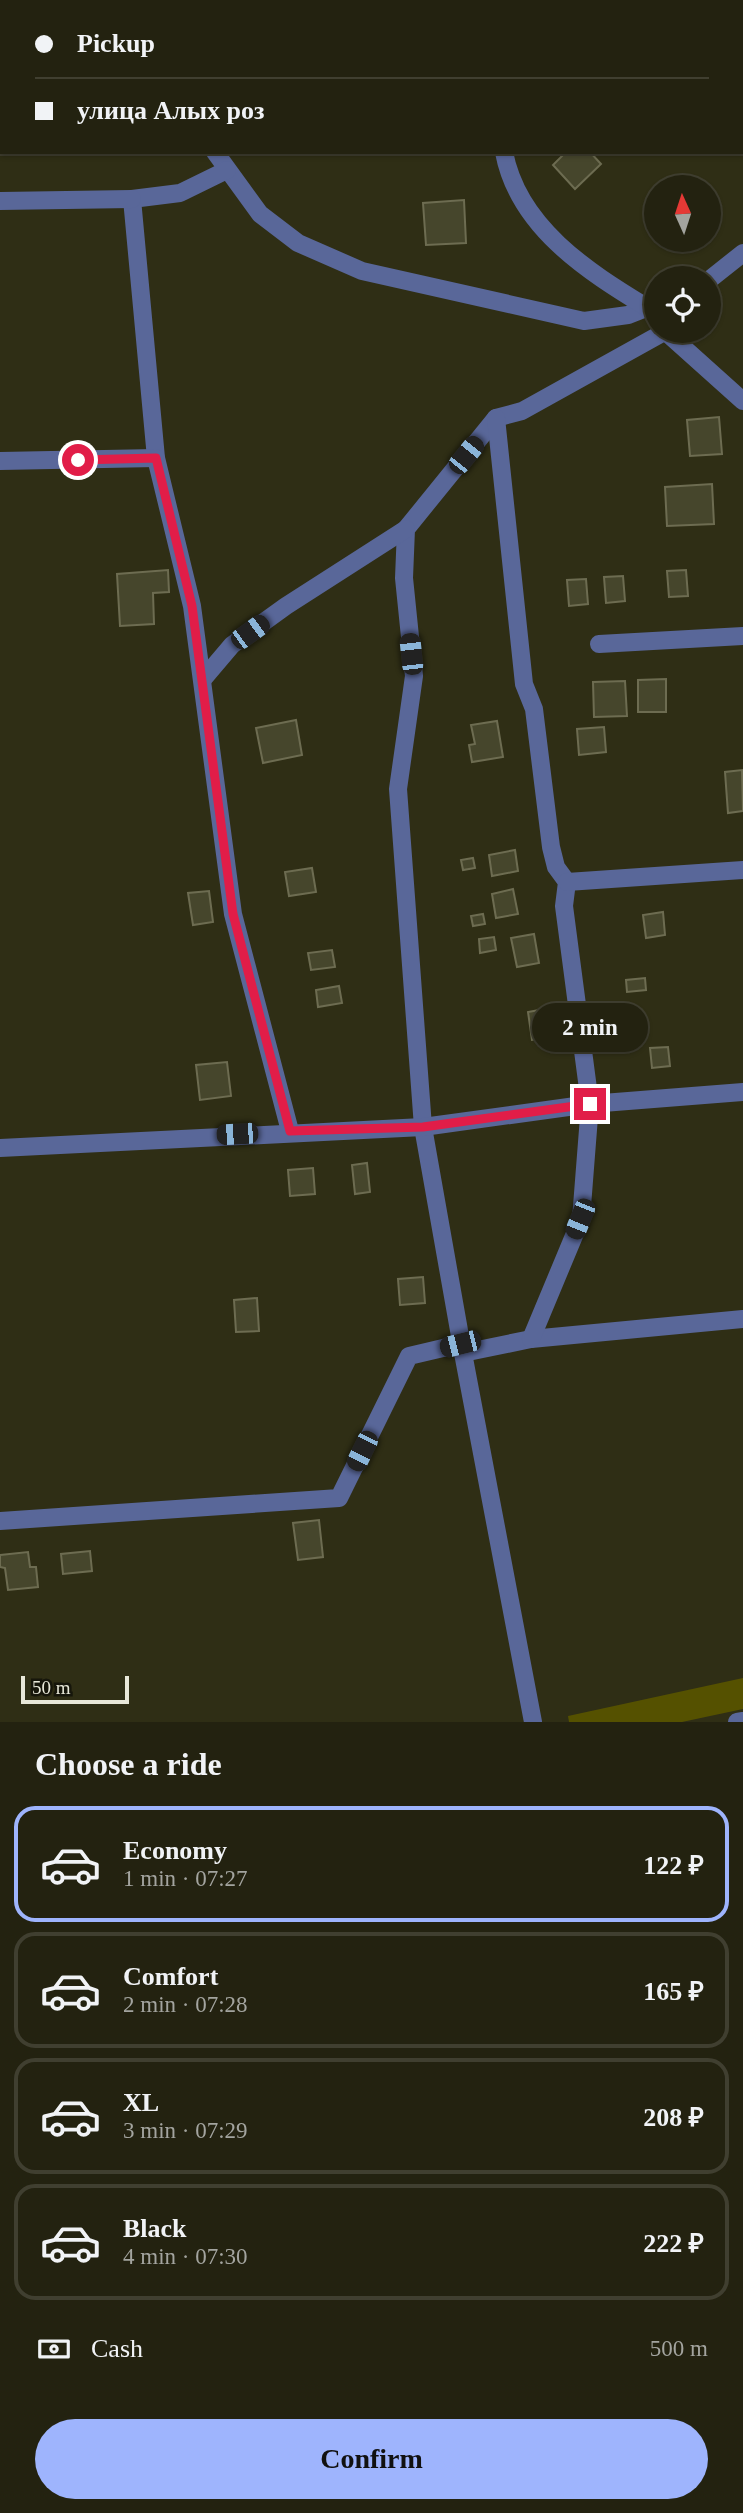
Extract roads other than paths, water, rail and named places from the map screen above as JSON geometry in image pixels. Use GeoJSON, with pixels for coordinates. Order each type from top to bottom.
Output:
{"type":"FeatureCollection","features":[{"type":"Feature","properties":{"kind":"street"},"geometry":{"type":"LineString","coordinates":[[216,154],[260,214],[298,243],[362,271],[584,321],[628,315],[644,309]]}},
{"type":"Feature","properties":{"kind":"street"},"geometry":{"type":"LineString","coordinates":[[506,159],[524,205],[556,242],[595,276],[644,302]]}},
{"type":"Feature","properties":{"kind":"street"},"geometry":{"type":"LineString","coordinates":[[0,201],[132,199],[180,193],[227,170]]}},
{"type":"Feature","properties":{"kind":"street"},"geometry":{"type":"LineString","coordinates":[[132,199],[156,458],[192,606],[204,678],[233,914],[290,1131]]}},
{"type":"Feature","properties":{"kind":"street"},"geometry":{"type":"LineString","coordinates":[[721,270],[743,253]]}},
{"type":"Feature","properties":{"kind":"street"},"geometry":{"type":"LineString","coordinates":[[204,678],[232,645],[286,606],[406,529],[496,418],[522,411],[646,343]]}},
{"type":"Feature","properties":{"kind":"street"},"geometry":{"type":"LineString","coordinates":[[678,343],[743,401]]}},
{"type":"Feature","properties":{"kind":"street"},"geometry":{"type":"LineString","coordinates":[[496,418],[524,684],[534,709],[551,847],[556,867],[566,882],[564,905],[590,1104],[580,1219],[531,1339]]}},
{"type":"Feature","properties":{"kind":"street"},"geometry":{"type":"LineString","coordinates":[[0,461],[156,458]]}},
{"type":"Feature","properties":{"kind":"street"},"geometry":{"type":"LineString","coordinates":[[406,529],[404,579],[414,676],[398,789],[423,1127],[461,1348],[533,1722]]}},
{"type":"Feature","properties":{"kind":"street"},"geometry":{"type":"LineString","coordinates":[[599,644],[743,636]]}},
{"type":"Feature","properties":{"kind":"street"},"geometry":{"type":"LineString","coordinates":[[566,882],[743,870]]}},
{"type":"Feature","properties":{"kind":"street"},"geometry":{"type":"LineString","coordinates":[[0,1148],[290,1131],[423,1127],[590,1104],[743,1092]]}},
{"type":"Feature","properties":{"kind":"street"},"geometry":{"type":"LineString","coordinates":[[0,1521],[339,1498],[408,1356],[531,1339],[743,1319]]}},
{"type":"Feature","properties":{"kind":"street"},"geometry":{"type":"LineString","coordinates":[[737,1722],[743,1721]]}}]}
